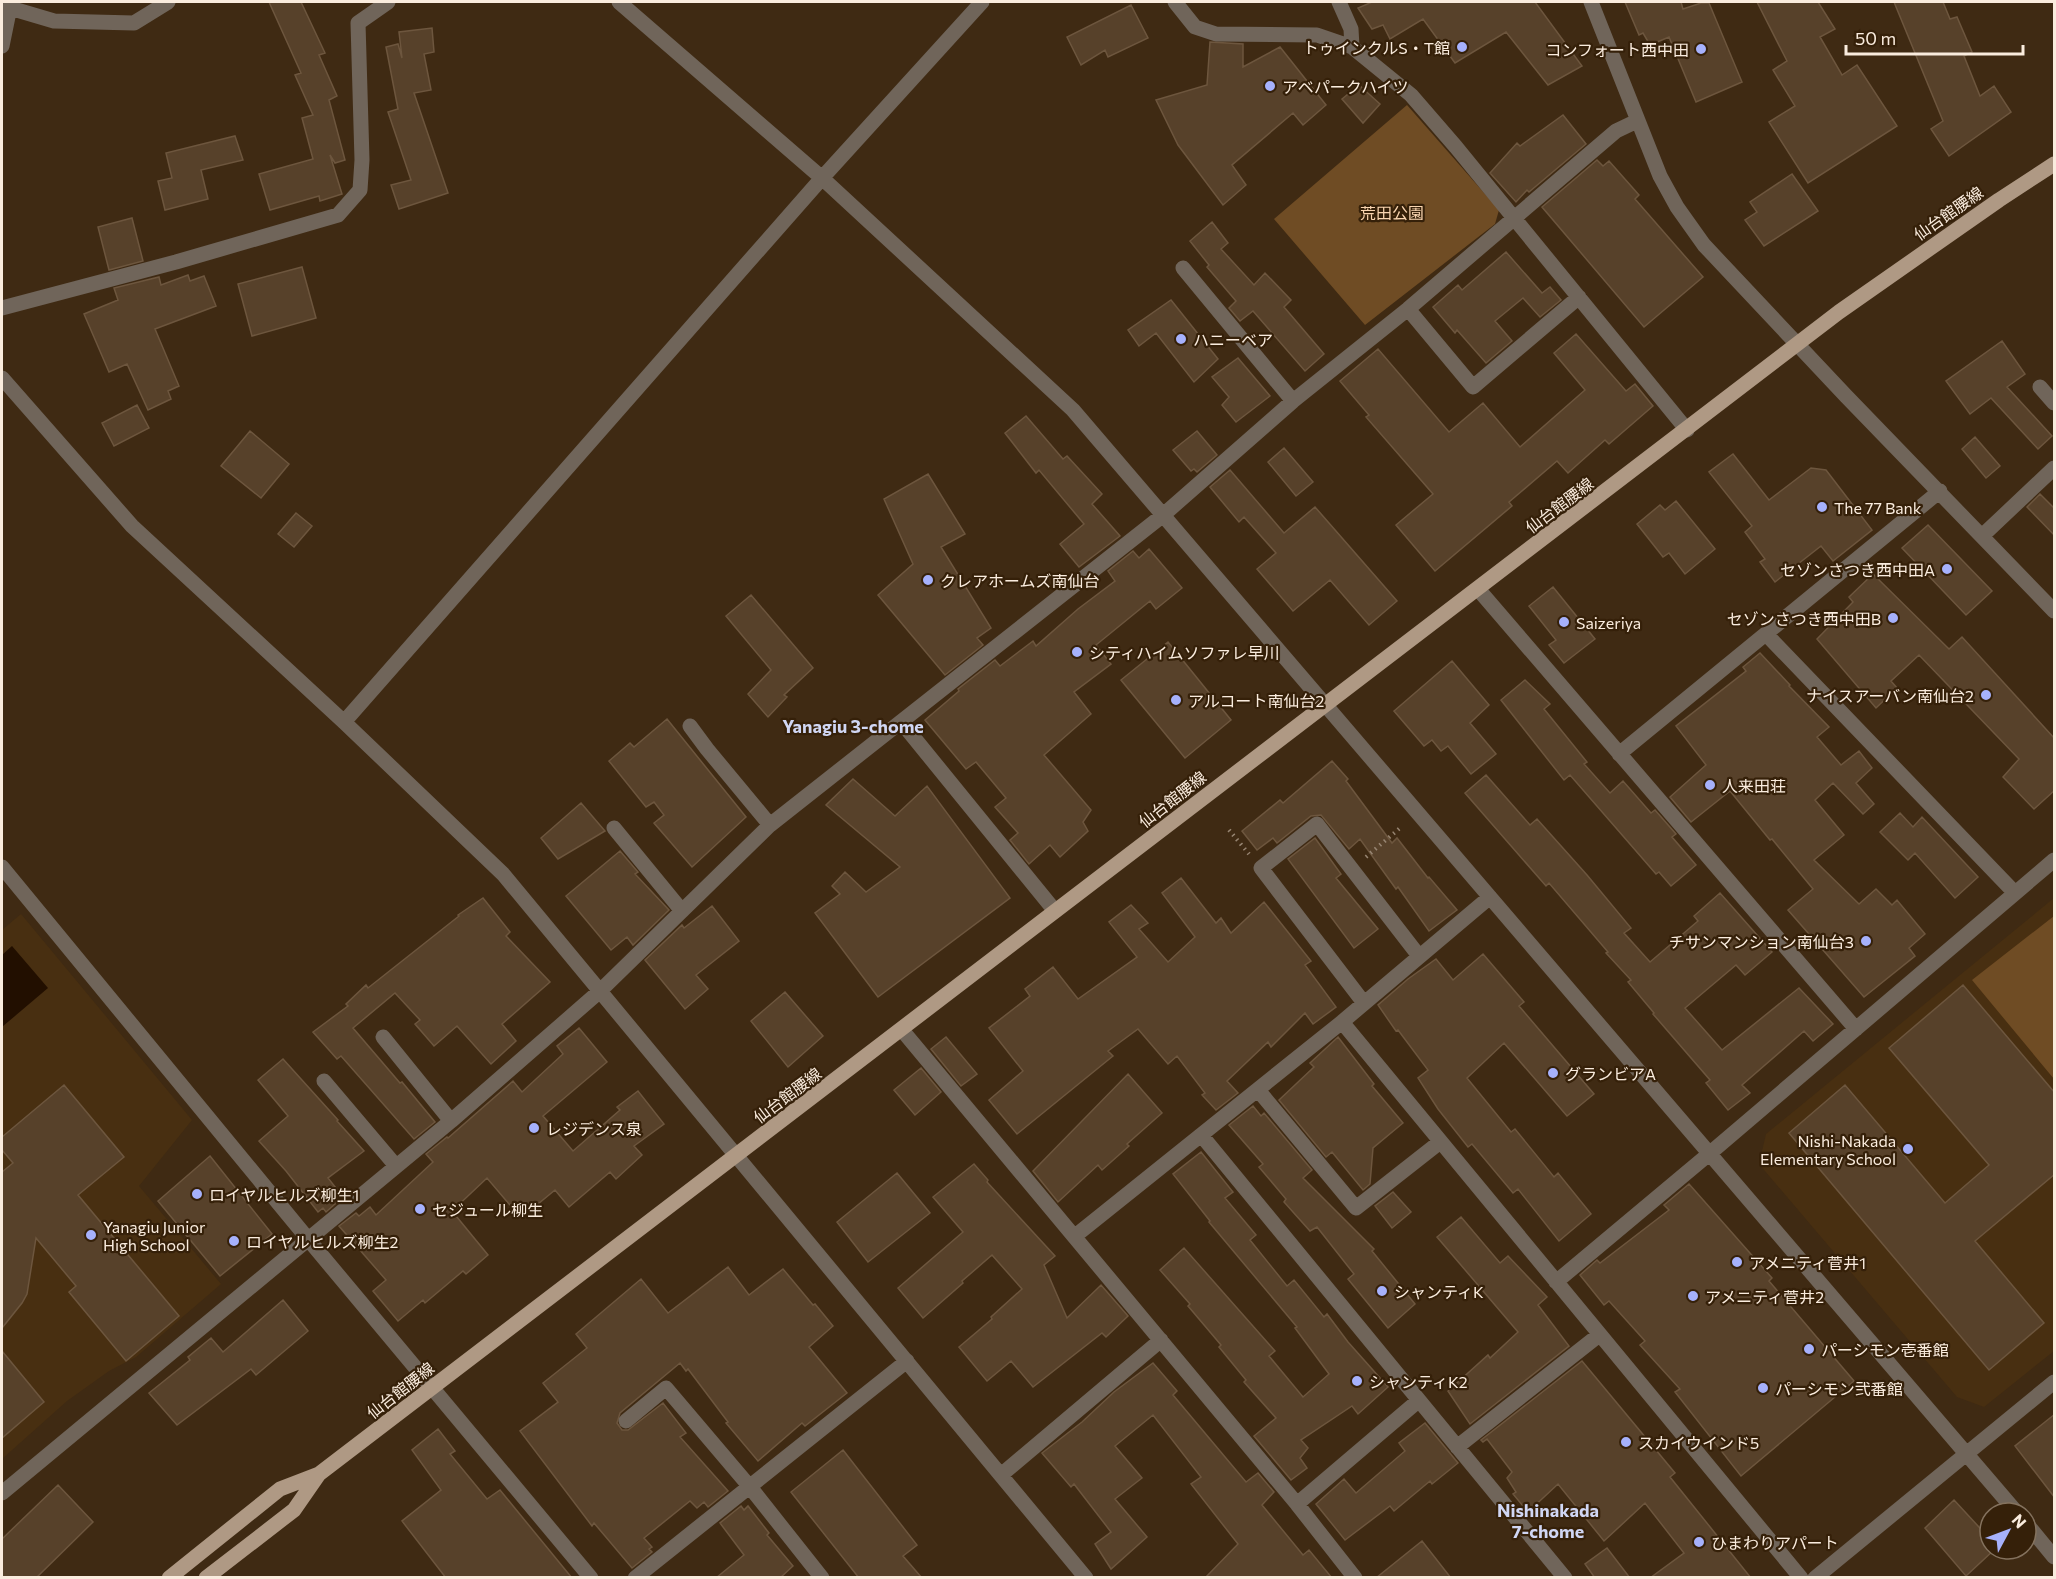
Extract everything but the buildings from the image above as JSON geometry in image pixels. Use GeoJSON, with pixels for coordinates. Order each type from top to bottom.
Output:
{"type":"FeatureCollection","features":[{"type":"Feature","properties":{"kind":"main road","name":"仙台館腰線"},"geometry":{"type":"LineString","coordinates":[[169,1578],[280,1489],[319,1474],[1797,344],[1858,299],[2055,164]]}},
{"type":"Feature","properties":{"kind":"main road","name":"仙台館腰線"},"geometry":{"type":"LineString","coordinates":[[206,1578],[294,1510],[319,1474]]}},
{"type":"Feature","properties":{"kind":"street"},"geometry":{"type":"LineString","coordinates":[[2,46],[11,5],[54,21],[134,23],[168,2]]}},
{"type":"Feature","properties":{"kind":"street"},"geometry":{"type":"LineString","coordinates":[[2,308],[176,262],[338,215],[360,190],[362,160],[358,23],[388,2]]}},
{"type":"Feature","properties":{"kind":"street"},"geometry":{"type":"LineString","coordinates":[[619,2],[822,178],[1073,410],[2007,1501]]}},
{"type":"Feature","properties":{"kind":"street"},"geometry":{"type":"LineString","coordinates":[[344,722],[822,178],[982,2]]}},
{"type":"Feature","properties":{"kind":"street"},"geometry":{"type":"LineString","coordinates":[[1175,2],[1195,27],[1216,33],[1317,34],[1352,47],[1411,95],[1687,430]]}},
{"type":"Feature","properties":{"kind":"street"},"geometry":{"type":"LineString","coordinates":[[1339,2],[1351,29],[1352,47]]}},
{"type":"Feature","properties":{"kind":"street"},"geometry":{"type":"LineString","coordinates":[[1591,2],[1636,121],[1660,176],[1677,207],[1704,245],[2055,611]]}},
{"type":"Feature","properties":{"kind":"street"},"geometry":{"type":"LineString","coordinates":[[2,1493],[452,1121],[600,991],[770,825],[1162,516],[1293,401],[1408,309],[1616,131],[1636,121]]}},
{"type":"Feature","properties":{"kind":"street"},"geometry":{"type":"LineString","coordinates":[[1183,268],[1293,401]]}},
{"type":"Feature","properties":{"kind":"street"},"geometry":{"type":"LineString","coordinates":[[1408,309],[1473,387],[1579,297]]}},
{"type":"Feature","properties":{"kind":"street"},"geometry":{"type":"LineString","coordinates":[[2,378],[132,526],[344,722],[503,874],[1086,1578]]}},
{"type":"Feature","properties":{"kind":"street"},"geometry":{"type":"LineString","coordinates":[[2040,387],[2055,403]]}},
{"type":"Feature","properties":{"kind":"street"},"geometry":{"type":"LineString","coordinates":[[1982,536],[2055,468]]}},
{"type":"Feature","properties":{"kind":"street"},"geometry":{"type":"LineString","coordinates":[[1619,754],[1940,491]]}},
{"type":"Feature","properties":{"kind":"street"},"geometry":{"type":"LineString","coordinates":[[1478,589],[1856,1029]]}},
{"type":"Feature","properties":{"kind":"street"},"geometry":{"type":"LineString","coordinates":[[1766,634],[2015,893]]}},
{"type":"Feature","properties":{"kind":"street"},"geometry":{"type":"LineString","coordinates":[[902,723],[1055,911]]}},
{"type":"Feature","properties":{"kind":"street"},"geometry":{"type":"LineString","coordinates":[[690,726],[706,749],[770,825]]}},
{"type":"Feature","properties":{"kind":"street"},"geometry":{"type":"LineString","coordinates":[[1364,1004],[1261,868],[1317,825],[1419,956]]}},
{"type":"Feature","properties":{"kind":"street"},"geometry":{"type":"LineString","coordinates":[[614,828],[682,911]]}},
{"type":"Feature","properties":{"kind":"street"},"geometry":{"type":"LineString","coordinates":[[1556,1282],[2055,860]]}},
{"type":"Feature","properties":{"kind":"street"},"geometry":{"type":"LineString","coordinates":[[2,867],[591,1578]]}},
{"type":"Feature","properties":{"kind":"street"},"geometry":{"type":"LineString","coordinates":[[1075,1236],[1342,1022],[1490,897]]}},
{"type":"Feature","properties":{"kind":"street"},"geometry":{"type":"LineString","coordinates":[[1342,1022],[1801,1578]]}},
{"type":"Feature","properties":{"kind":"street"},"geometry":{"type":"LineString","coordinates":[[902,1030],[1297,1504],[1355,1578]]}},
{"type":"Feature","properties":{"kind":"street"},"geometry":{"type":"LineString","coordinates":[[383,1037],[452,1121]]}},
{"type":"Feature","properties":{"kind":"street"},"geometry":{"type":"LineString","coordinates":[[324,1081],[396,1166]]}},
{"type":"Feature","properties":{"kind":"street"},"geometry":{"type":"LineString","coordinates":[[1258,1090],[1356,1208],[1440,1142]]}},
{"type":"Feature","properties":{"kind":"street"},"geometry":{"type":"LineString","coordinates":[[1202,1136],[1565,1578]]}},
{"type":"Feature","properties":{"kind":"street"},"geometry":{"type":"LineString","coordinates":[[1457,1448],[1599,1335]]}},
{"type":"Feature","properties":{"kind":"street"},"geometry":{"type":"LineString","coordinates":[[1001,1474],[1161,1340]]}},
{"type":"Feature","properties":{"kind":"street"},"geometry":{"type":"LineString","coordinates":[[635,1578],[907,1361]]}},
{"type":"Feature","properties":{"kind":"street"},"geometry":{"type":"LineString","coordinates":[[1815,1578],[2055,1382]]}},
{"type":"Feature","properties":{"kind":"street"},"geometry":{"type":"LineString","coordinates":[[626,1421],[666,1388],[750,1487],[822,1578]]}},
{"type":"Feature","properties":{"kind":"street"},"geometry":{"type":"LineString","coordinates":[[1297,1504],[1418,1401]]}},
{"type":"Feature","properties":{"kind":"street"},"geometry":{"type":"LineString","coordinates":[[2038,1537],[2055,1557]]}},
{"type":"Feature","properties":{"kind":"path"},"geometry":{"type":"LineString","coordinates":[[1352,869],[1400,828]]}},
{"type":"Feature","properties":{"kind":"path"},"geometry":{"type":"LineString","coordinates":[[1229,830],[1261,868]]}},
{"type":"Feature","properties":{"kind":"shaded area","name":"Nishi-Nakada Elementary School"},"geometry":{"type":"Polygon","coordinates":[[[2054,898],[2054,1351],[1984,1407],[1957,1397],[1759,1164],[1766,1134],[2054,898]]]}},
{"type":"Feature","properties":{"kind":"shaded area","name":"Yanagiu Junior High School"},"geometry":{"type":"Polygon","coordinates":[[[21,914],[192,1120],[139,1186],[221,1284],[136,1357],[109,1371],[67,1401],[2,1459],[2,930],[21,914]]]}},
{"type":"Feature","properties":{"kind":"shaded area"},"geometry":{"type":"Polygon","coordinates":[[[12,946],[48,988],[2,1027],[2,955],[12,946]]]}},
{"type":"Feature","properties":{"kind":"green space","name":"荒田公園"},"geometry":{"type":"Polygon","coordinates":[[[1407,105],[1499,210],[1495,224],[1365,325],[1274,219],[1407,105]]]}},
{"type":"Feature","properties":{"kind":"green space"},"geometry":{"type":"Polygon","coordinates":[[[2054,916],[2054,1079],[1972,980],[2054,916]]]}},
{"type":"Feature","properties":{"kind":"place","name":"トゥインクルS・T館"},"geometry":{"type":"Point","coordinates":[1462,47]}},
{"type":"Feature","properties":{"kind":"place","name":"コンフォート西中田"},"geometry":{"type":"Point","coordinates":[1701,49]}},
{"type":"Feature","properties":{"kind":"place","name":"アベパークハイツ"},"geometry":{"type":"Point","coordinates":[1270,86]}},
{"type":"Feature","properties":{"kind":"place","name":"ハニーベア"},"geometry":{"type":"Point","coordinates":[1181,339]}},
{"type":"Feature","properties":{"kind":"place","name":"The 77 Bank"},"geometry":{"type":"Point","coordinates":[1822,507]}},
{"type":"Feature","properties":{"kind":"place","name":"セゾンさつき西中田A"},"geometry":{"type":"Point","coordinates":[1947,569]}},
{"type":"Feature","properties":{"kind":"place","name":"クレアホームズ南仙台"},"geometry":{"type":"Point","coordinates":[928,580]}},
{"type":"Feature","properties":{"kind":"place","name":"セゾンさつき西中田B"},"geometry":{"type":"Point","coordinates":[1893,618]}},
{"type":"Feature","properties":{"kind":"place","name":"Saizeriya"},"geometry":{"type":"Point","coordinates":[1564,622]}},
{"type":"Feature","properties":{"kind":"place","name":"シティハイムソファレ早川"},"geometry":{"type":"Point","coordinates":[1077,652]}},
{"type":"Feature","properties":{"kind":"place","name":"ナイスアーバン南仙台2"},"geometry":{"type":"Point","coordinates":[1986,695]}},
{"type":"Feature","properties":{"kind":"place","name":"アルコート南仙台2"},"geometry":{"type":"Point","coordinates":[1176,700]}},
{"type":"Feature","properties":{"kind":"place","name":"人来田荘"},"geometry":{"type":"Point","coordinates":[1710,785]}},
{"type":"Feature","properties":{"kind":"place","name":"チサンマンション南仙台3"},"geometry":{"type":"Point","coordinates":[1866,941]}},
{"type":"Feature","properties":{"kind":"place","name":"グランビアA"},"geometry":{"type":"Point","coordinates":[1553,1073]}},
{"type":"Feature","properties":{"kind":"place","name":"レジデンス泉"},"geometry":{"type":"Point","coordinates":[534,1128]}},
{"type":"Feature","properties":{"kind":"place","name":"Nishi-Nakada Elementary School"},"geometry":{"type":"Point","coordinates":[1908,1149]}},
{"type":"Feature","properties":{"kind":"place","name":"ロイヤルヒルズ柳生1"},"geometry":{"type":"Point","coordinates":[197,1194]}},
{"type":"Feature","properties":{"kind":"place","name":"セジュール柳生"},"geometry":{"type":"Point","coordinates":[420,1209]}},
{"type":"Feature","properties":{"kind":"place","name":"Yanagiu Junior High School"},"geometry":{"type":"Point","coordinates":[91,1235]}},
{"type":"Feature","properties":{"kind":"place","name":"ロイヤルヒルズ柳生2"},"geometry":{"type":"Point","coordinates":[234,1241]}},
{"type":"Feature","properties":{"kind":"place","name":"アメニティ菅井1"},"geometry":{"type":"Point","coordinates":[1737,1262]}},
{"type":"Feature","properties":{"kind":"place","name":"シャンティK"},"geometry":{"type":"Point","coordinates":[1382,1291]}},
{"type":"Feature","properties":{"kind":"place","name":"アメニティ菅井2"},"geometry":{"type":"Point","coordinates":[1693,1296]}},
{"type":"Feature","properties":{"kind":"place","name":"パーシモン壱番館"},"geometry":{"type":"Point","coordinates":[1809,1349]}},
{"type":"Feature","properties":{"kind":"place","name":"シャンティK2"},"geometry":{"type":"Point","coordinates":[1357,1381]}},
{"type":"Feature","properties":{"kind":"place","name":"パーシモン弐番館"},"geometry":{"type":"Point","coordinates":[1763,1388]}},
{"type":"Feature","properties":{"kind":"place","name":"スカイウインド5"},"geometry":{"type":"Point","coordinates":[1626,1442]}},
{"type":"Feature","properties":{"kind":"place","name":"ひまわりアパート"},"geometry":{"type":"Point","coordinates":[1699,1542]}},
{"type":"Feature","properties":{"kind":"district","name":"Yanagiu 3-chome"},"geometry":{"type":"Point","coordinates":[853,726]}},
{"type":"Feature","properties":{"kind":"district","name":"Nishinakada 7-chome"},"geometry":{"type":"Point","coordinates":[1548,1520]}}]}
